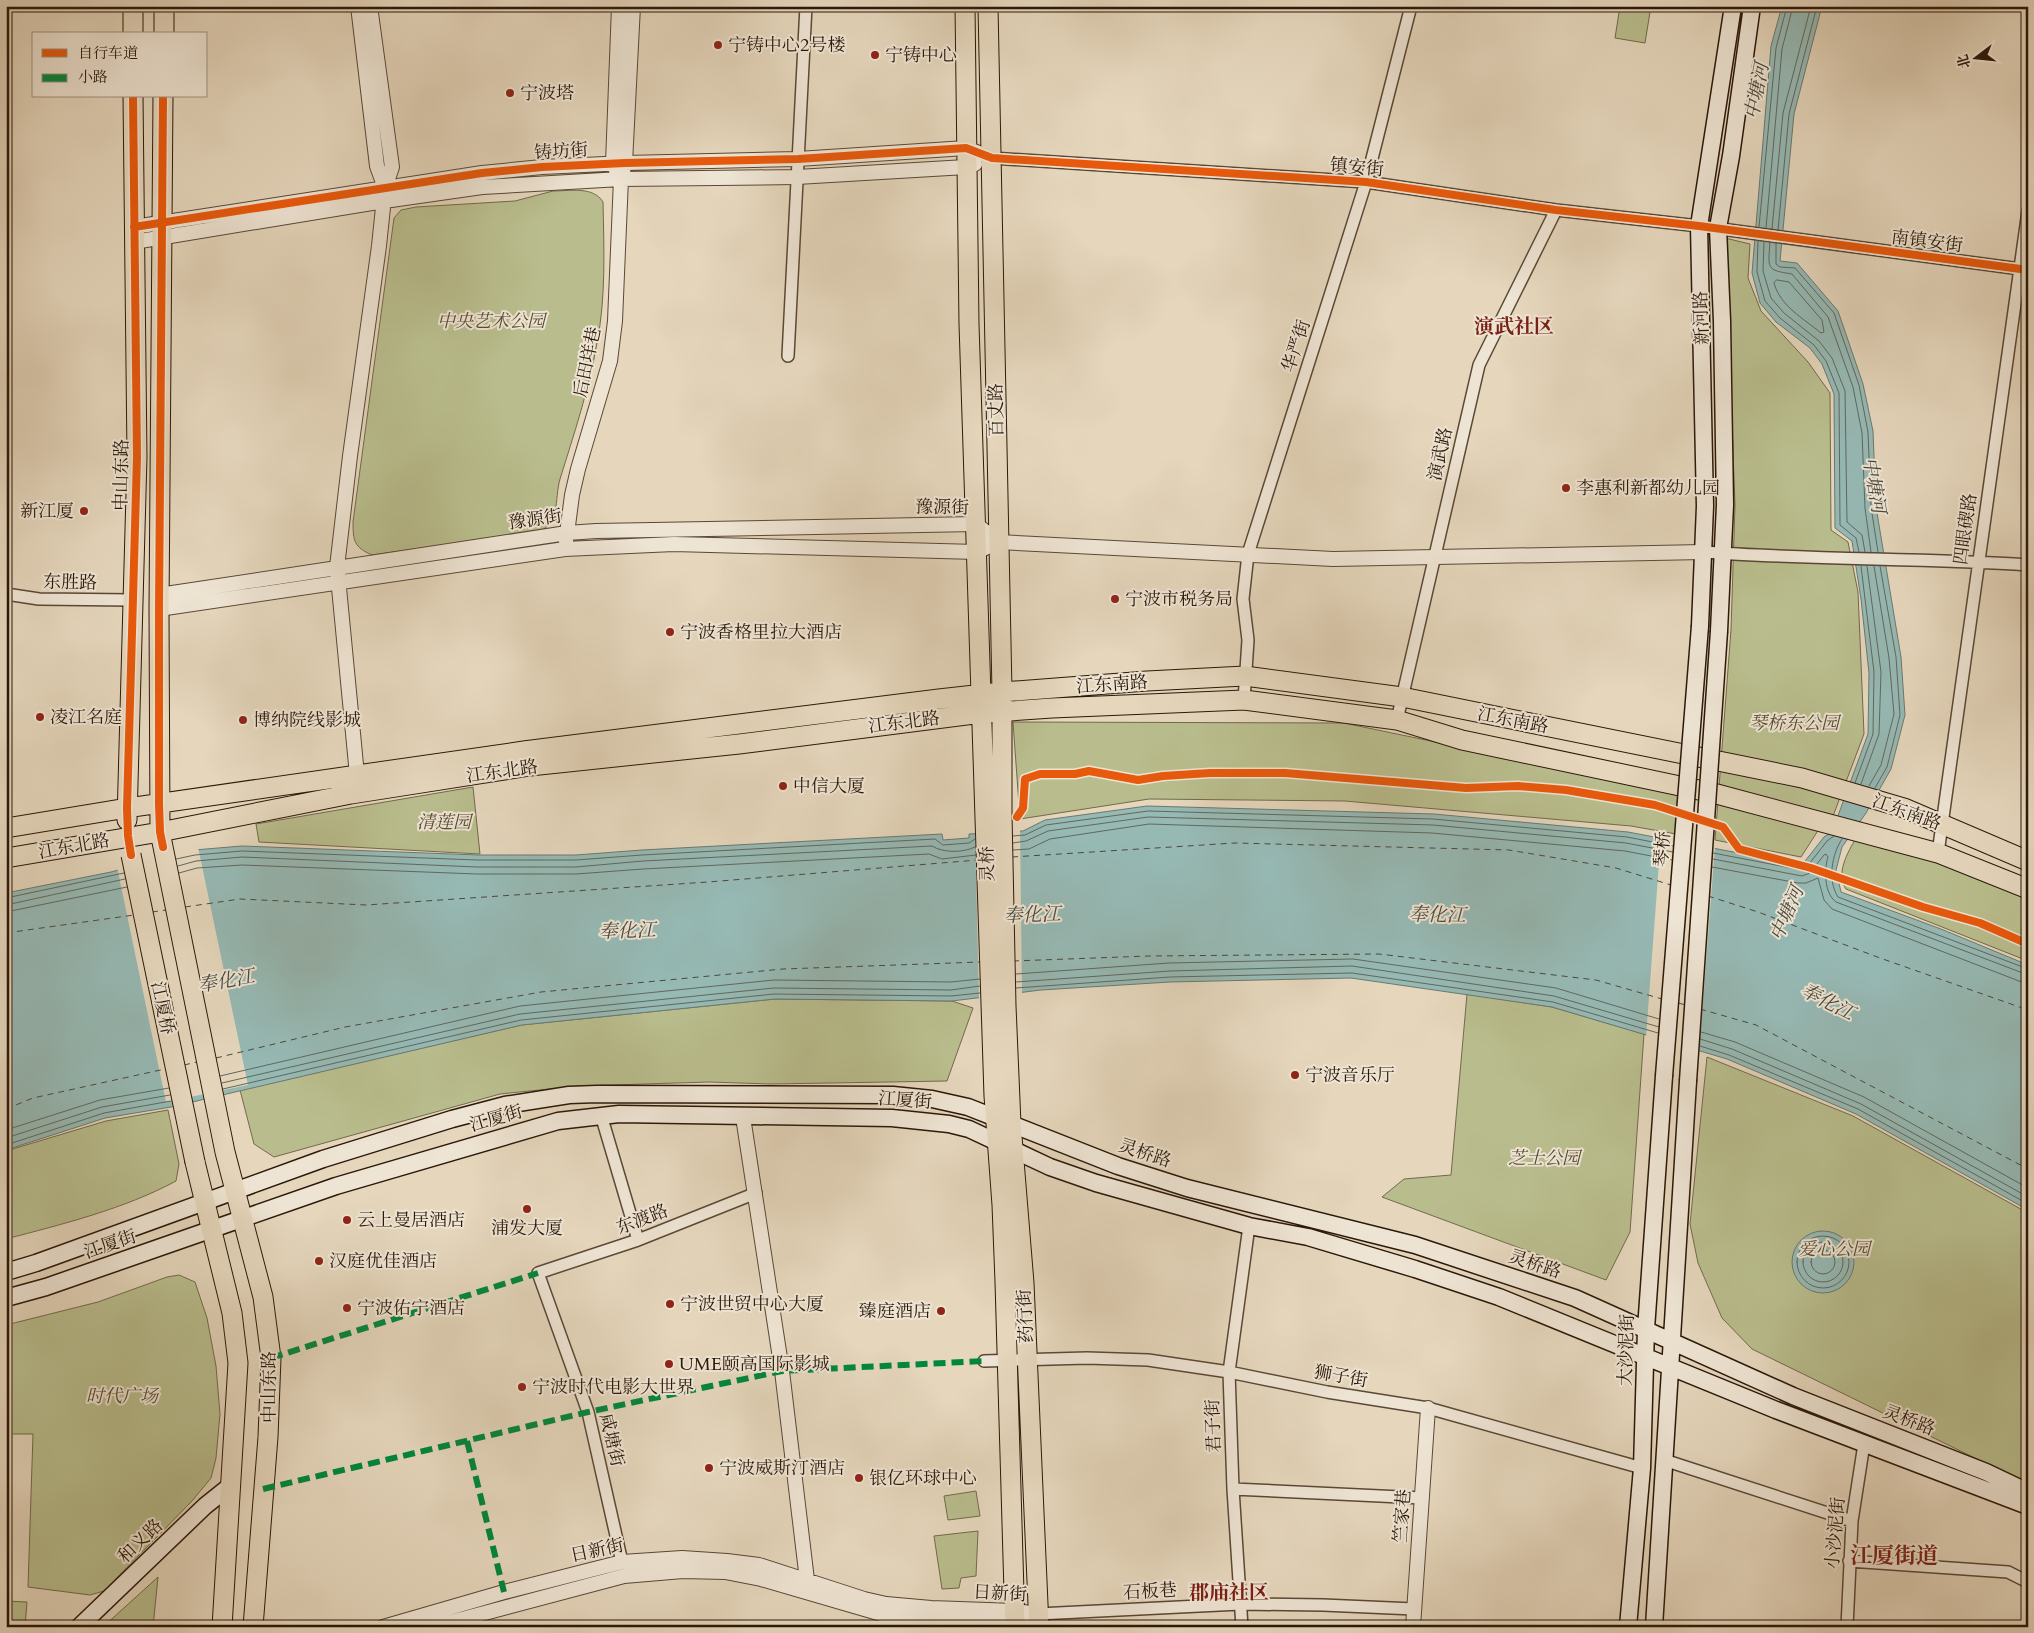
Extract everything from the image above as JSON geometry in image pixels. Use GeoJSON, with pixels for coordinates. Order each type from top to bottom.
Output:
{"type":"FeatureCollection","features":[{"type":"Feature","properties":{"kind":"main road"},"geometry":{"type":"LineString","coordinates":[[133,6],[133,32]]}},
{"type":"Feature","properties":{"kind":"main road"},"geometry":{"type":"LineString","coordinates":[[164,6],[164,32]]}},
{"type":"Feature","properties":{"kind":"main road","name":"百丈路"},"geometry":{"type":"LineString","coordinates":[[965,6],[966,158],[982,704],[994,812]]}},
{"type":"Feature","properties":{"kind":"main road","name":"百丈路"},"geometry":{"type":"LineString","coordinates":[[988,6],[1002,692],[1002,746],[994,812]]}},
{"type":"Feature","properties":{"kind":"main road","name":"新河路"},"geometry":{"type":"LineString","coordinates":[[1700,626],[1705,506],[1698,226],[1732,6]]}},
{"type":"Feature","properties":{"kind":"main road","name":"新河路"},"geometry":{"type":"LineString","coordinates":[[1671,1340],[1723,554],[1725,505],[1722,321],[1718,228],[1731,156],[1752,6]]}},
{"type":"Feature","properties":{"kind":"main road","name":"中山东路"},"geometry":{"type":"LineString","coordinates":[[129,846],[127,808],[137,457],[133,98]]}},
{"type":"Feature","properties":{"kind":"main road"},"geometry":{"type":"LineString","coordinates":[[162,839],[159,804],[159,602],[164,98]]}},
{"type":"Feature","properties":{"kind":"main road","name":"琴桥"},"geometry":{"type":"LineString","coordinates":[[1664,1076],[1700,626]]}},
{"type":"Feature","properties":{"kind":"main road","name":"江东南路"},"geometry":{"type":"LineString","coordinates":[[982,704],[1002,692],[1245,676],[1402,697],[1802,778],[1904,808],[2028,862]]}},
{"type":"Feature","properties":{"kind":"main road","name":"江东南路"},"geometry":{"type":"LineString","coordinates":[[1002,711],[1244,700],[1397,720],[1462,740],[1714,793],[1797,814],[1938,853],[2028,889]]}},
{"type":"Feature","properties":{"kind":"main road","name":"江东北路"},"geometry":{"type":"LineString","coordinates":[[6,858],[129,846],[351,794],[530,766],[730,745],[982,704]]}},
{"type":"Feature","properties":{"kind":"main road","name":"江东北路"},"geometry":{"type":"LineString","coordinates":[[6,828],[127,808],[524,750],[982,704],[1002,711]]}},
{"type":"Feature","properties":{"kind":"main road","name":"灵桥"},"geometry":{"type":"LineString","coordinates":[[994,812],[998,1007]]}},
{"type":"Feature","properties":{"kind":"main road","name":"江厦桥"},"geometry":{"type":"LineString","coordinates":[[162,839],[226,1152]]}},
{"type":"Feature","properties":{"kind":"main road","name":"江厦桥"},"geometry":{"type":"LineString","coordinates":[[129,846],[195,1162]]}},
{"type":"Feature","properties":{"kind":"main road","name":"药行街"},"geometry":{"type":"LineString","coordinates":[[998,1007],[1003,1121],[1027,1359],[1038,1620]]}},
{"type":"Feature","properties":{"kind":"main road","name":"大沙泥街"},"geometry":{"type":"LineString","coordinates":[[1628,1627],[1642,1468],[1646,1329],[1664,1076]]}},
{"type":"Feature","properties":{"kind":"main road","name":"江厦街"},"geometry":{"type":"LineString","coordinates":[[6,1272],[163,1218],[324,1159],[452,1119],[505,1105],[570,1095],[628,1093],[893,1095],[951,1102],[1003,1121]]}},
{"type":"Feature","properties":{"kind":"main road","name":"江厦街"},"geometry":{"type":"LineString","coordinates":[[6,1298],[46,1288],[212,1228],[336,1186],[558,1121],[601,1115],[892,1118],[931,1122],[967,1129],[1005,1145]]}},
{"type":"Feature","properties":{"kind":"main road","name":"灵桥路"},"geometry":{"type":"LineString","coordinates":[[1003,1121],[1118,1166],[1187,1188],[1425,1248],[1576,1298],[1793,1396],[1986,1472],[2028,1492]]}},
{"type":"Feature","properties":{"kind":"main road"},"geometry":{"type":"LineString","coordinates":[[1005,1145],[1050,1167],[1096,1183],[1250,1226],[1308,1237],[1415,1269],[1499,1297],[1864,1444],[2028,1506]]}},
{"type":"Feature","properties":{"kind":"main road","name":"药行街"},"geometry":{"type":"LineString","coordinates":[[1005,1145],[1002,1214],[1015,1621]]}},
{"type":"Feature","properties":{"kind":"main road","name":"中山东路"},"geometry":{"type":"LineString","coordinates":[[226,1152],[263,1297],[271,1358],[270,1418],[253,1627]]}},
{"type":"Feature","properties":{"kind":"main road","name":"中山东路"},"geometry":{"type":"LineString","coordinates":[[195,1162],[232,1313],[238,1363],[222,1627]]}},
{"type":"Feature","properties":{"kind":"main road"},"geometry":{"type":"LineString","coordinates":[[1654,1627],[1671,1340]]}},
{"type":"Feature","properties":{"kind":"main road","name":"和义路"},"geometry":{"type":"LineString","coordinates":[[79,1627],[205,1506],[230,1486]]}},
{"type":"Feature","properties":{"kind":"street"},"geometry":{"type":"LineString","coordinates":[[358,6],[377,166],[384,194]]}},
{"type":"Feature","properties":{"kind":"street"},"geometry":{"type":"LineString","coordinates":[[357,775],[337,568],[384,194],[392,167],[370,6]]}},
{"type":"Feature","properties":{"kind":"street","name":"后田垟巷"},"geometry":{"type":"LineString","coordinates":[[565,549],[578,469],[610,361],[615,321],[621,179],[619,163],[619,6]]}},
{"type":"Feature","properties":{"kind":"street","name":"后田垟巷"},"geometry":{"type":"LineString","coordinates":[[619,163],[633,6]]}},
{"type":"Feature","properties":{"kind":"street"},"geometry":{"type":"LineString","coordinates":[[788,356],[806,6]]}},
{"type":"Feature","properties":{"kind":"street","name":"华严街"},"geometry":{"type":"LineString","coordinates":[[1244,700],[1248,640],[1243,599],[1248,554],[1366,182],[1411,6]]}},
{"type":"Feature","properties":{"kind":"street","name":"铸坊街"},"geometry":{"type":"LineString","coordinates":[[384,194],[621,179],[797,176],[966,158]]}},
{"type":"Feature","properties":{"kind":"street","name":"铸坊街"},"geometry":{"type":"LineString","coordinates":[[134,235],[384,194],[482,173],[542,167],[619,163],[798,159],[992,158]]}},
{"type":"Feature","properties":{"kind":"street","name":"镇安街"},"geometry":{"type":"LineString","coordinates":[[992,158],[1366,182],[1556,210],[1718,228]]}},
{"type":"Feature","properties":{"kind":"street","name":"演武路"},"geometry":{"type":"LineString","coordinates":[[1397,720],[1479,365],[1556,210]]}},
{"type":"Feature","properties":{"kind":"street","name":"四眼碶路"},"geometry":{"type":"LineString","coordinates":[[1938,853],[1978,562],[2023,269],[2028,211]]}},
{"type":"Feature","properties":{"kind":"street","name":"南镇安街"},"geometry":{"type":"LineString","coordinates":[[1718,228],[2023,269]]}},
{"type":"Feature","properties":{"kind":"street","name":"豫源街"},"geometry":{"type":"LineString","coordinates":[[976,524],[998,542],[977,552],[674,544],[565,549],[338,582],[159,602],[337,568],[568,533],[642,529],[976,524]]}},
{"type":"Feature","properties":{"kind":"street"},"geometry":{"type":"LineString","coordinates":[[998,542],[1333,559],[1704,552],[1814,559],[1914,560],[2028,565]]}},
{"type":"Feature","properties":{"kind":"street","name":"东胜路"},"geometry":{"type":"LineString","coordinates":[[6,594],[39,599],[132,600]]}},
{"type":"Feature","properties":{"kind":"street"},"geometry":{"type":"LineString","coordinates":[[601,1115],[638,1240]]}},
{"type":"Feature","properties":{"kind":"street"},"geometry":{"type":"LineString","coordinates":[[743,1117],[782,1371],[807,1580]]}},
{"type":"Feature","properties":{"kind":"street","name":"东渡路"},"geometry":{"type":"LineString","coordinates":[[538,1273],[638,1240],[756,1193]]}},
{"type":"Feature","properties":{"kind":"street","name":"君子街"},"geometry":{"type":"LineString","coordinates":[[1242,1627],[1233,1489],[1229,1372],[1250,1226]]}},
{"type":"Feature","properties":{"kind":"street","name":"咸塘街"},"geometry":{"type":"LineString","coordinates":[[538,1273],[588,1412],[622,1562]]}},
{"type":"Feature","properties":{"kind":"street","name":"狮子街"},"geometry":{"type":"LineString","coordinates":[[984,1361],[1087,1358],[1148,1360],[1229,1372],[1327,1392],[1428,1408],[1642,1468]]}},
{"type":"Feature","properties":{"kind":"street","name":"竺家巷"},"geometry":{"type":"LineString","coordinates":[[1413,1627],[1428,1408]]}},
{"type":"Feature","properties":{"kind":"street","name":"小沙泥街"},"geometry":{"type":"LineString","coordinates":[[1847,1627],[1852,1521],[1864,1444]]}},
{"type":"Feature","properties":{"kind":"street"},"geometry":{"type":"LineString","coordinates":[[1664,1460],[1852,1521]]}},
{"type":"Feature","properties":{"kind":"street"},"geometry":{"type":"LineString","coordinates":[[1233,1489],[1422,1498]]}},
{"type":"Feature","properties":{"kind":"street","name":"日新街"},"geometry":{"type":"LineString","coordinates":[[383,1627],[504,1592],[622,1562],[682,1558],[727,1561],[759,1566],[864,1599],[886,1604],[931,1608],[1015,1621]]}},
{"type":"Feature","properties":{"kind":"street"},"geometry":{"type":"LineString","coordinates":[[1849,1561],[2008,1572],[2028,1582]]}},
{"type":"Feature","properties":{"kind":"street","name":"日新街"},"geometry":{"type":"LineString","coordinates":[[432,1627],[624,1576],[683,1570],[726,1572],[761,1579],[885,1615],[1015,1621],[1038,1620]]}},
{"type":"Feature","properties":{"kind":"street","name":"石板巷"},"geometry":{"type":"LineString","coordinates":[[1038,1620],[1240,1604],[1414,1608]]}},
{"type":"Feature","properties":{"kind":"green space"},"geometry":{"type":"Polygon","coordinates":[[[1620,6],[1651,6],[1645,43],[1615,38],[1620,6]]]}},
{"type":"Feature","properties":{"kind":"green space","name":"中央艺术公园"},"geometry":{"type":"Polygon","coordinates":[[[553,191],[588,191],[599,197],[603,202],[604,255],[602,308],[594,360],[581,411],[560,479],[553,518],[544,529],[536,532],[372,555],[366,552],[358,546],[354,539],[353,522],[394,218],[401,210],[416,207],[515,201],[553,191]]]}},
{"type":"Feature","properties":{"kind":"green space","name":"琴桥东公园"},"geometry":{"type":"Polygon","coordinates":[[[1725,238],[1750,244],[1748,278],[1761,311],[1808,362],[1830,393],[1831,530],[1848,542],[1858,592],[1864,734],[1827,832],[1819,829],[1801,857],[1715,840],[1731,630],[1735,505],[1725,238]]]}},
{"type":"Feature","properties":{"kind":"green space"},"geometry":{"type":"Polygon","coordinates":[[[1013,722],[1344,723],[1681,793],[1676,834],[1631,826],[1345,801],[1149,799],[1020,819],[1013,722]]]}},
{"type":"Feature","properties":{"kind":"green space","name":"清莲园"},"geometry":{"type":"Polygon","coordinates":[[[473,787],[480,854],[259,842],[256,824],[473,787]]]}},
{"type":"Feature","properties":{"kind":"green space"},"geometry":{"type":"Polygon","coordinates":[[[1856,838],[1935,862],[2028,898],[2028,961],[1846,889],[1843,883],[1842,870],[1846,856],[1856,838]]]}},
{"type":"Feature","properties":{"kind":"green space","name":"芝士公园"},"geometry":{"type":"Polygon","coordinates":[[[1467,994],[1552,1007],[1644,1034],[1630,1232],[1606,1280],[1382,1197],[1404,1179],[1451,1175],[1467,994]]]}},
{"type":"Feature","properties":{"kind":"green space"},"geometry":{"type":"Polygon","coordinates":[[[775,999],[952,1001],[973,1008],[947,1081],[770,1084],[709,1082],[579,1086],[500,1094],[274,1157],[254,1144],[240,1090],[521,1025],[775,999]]]}},
{"type":"Feature","properties":{"kind":"green space","name":"爱心公园"},"geometry":{"type":"Polygon","coordinates":[[[1707,1057],[1853,1116],[2028,1213],[2028,1484],[1752,1349],[1722,1318],[1698,1263],[1690,1224],[1707,1057]]]}},
{"type":"Feature","properties":{"kind":"green space"},"geometry":{"type":"Polygon","coordinates":[[[168,1110],[179,1164],[176,1181],[114,1208],[6,1239],[6,1151],[106,1121],[168,1110]]]}},
{"type":"Feature","properties":{"kind":"green space","name":"时代广场"},"geometry":{"type":"Polygon","coordinates":[[[179,1275],[195,1282],[207,1318],[216,1366],[220,1414],[216,1458],[211,1478],[192,1501],[104,1591],[90,1595],[28,1587],[33,1434],[6,1434],[6,1325],[98,1302],[167,1277],[179,1275]]]}},
{"type":"Feature","properties":{"kind":"green space"},"geometry":{"type":"Polygon","coordinates":[[[976,1491],[980,1516],[948,1520],[944,1496],[976,1491]]]}},
{"type":"Feature","properties":{"kind":"green space"},"geometry":{"type":"Polygon","coordinates":[[[978,1531],[976,1576],[961,1578],[959,1588],[942,1589],[934,1536],[978,1531]]]}},
{"type":"Feature","properties":{"kind":"green space"},"geometry":{"type":"Polygon","coordinates":[[[158,1577],[153,1627],[103,1627],[158,1577]]]}},
{"type":"Feature","properties":{"kind":"green space"},"geometry":{"type":"Polygon","coordinates":[[[6,1601],[27,1602],[25,1627],[6,1627],[6,1601]]]}},
{"type":"Feature","properties":{"kind":"water"},"geometry":{"type":"Polygon","coordinates":[[[1782,6],[1822,6],[1794,114],[1780,261],[1797,263],[1838,311],[1863,384],[1873,431],[1876,507],[1901,657],[1905,715],[1891,769],[1866,813],[1842,847],[1836,870],[1841,892],[1941,929],[2028,965],[2028,1210],[1856,1114],[1727,1059],[1552,1007],[1351,978],[1170,982],[1041,990],[952,1001],[775,999],[522,1025],[171,1107],[105,1118],[6,1150],[6,893],[111,872],[194,850],[242,846],[478,855],[576,855],[942,834],[943,840],[969,838],[969,834],[1023,831],[1045,820],[1147,806],[1434,814],[1628,832],[1802,865],[1824,837],[1832,832],[1868,734],[1869,673],[1861,599],[1852,541],[1835,528],[1834,394],[1822,364],[1810,348],[1776,322],[1760,303],[1752,273],[1771,46],[1782,6]]]}},
{"type":"Feature","properties":{"kind":"water"},"geometry":{"type":"Polygon","coordinates":[[[1817,1231],[1829,1231],[1845,1240],[1852,1250],[1854,1262],[1852,1274],[1845,1284],[1829,1293],[1817,1293],[1806,1288],[1797,1279],[1792,1268],[1792,1256],[1797,1245],[1806,1236],[1817,1231]]]}},
{"type":"Feature","properties":{"kind":"pier"},"geometry":{"type":"Polygon","coordinates":[[[1020,828],[1022,995],[979,1000],[975,831],[1020,828]]]}},
{"type":"Feature","properties":{"kind":"pier"},"geometry":{"type":"Polygon","coordinates":[[[1661,836],[1715,846],[1699,1053],[1646,1037],[1661,836]]]}},
{"type":"Feature","properties":{"kind":"pier"},"geometry":{"type":"Polygon","coordinates":[[[198,847],[248,1085],[166,1102],[117,867],[198,847]]]}},
{"type":"Feature","properties":{"kind":"ferry route"},"geometry":{"type":"LineString","coordinates":[[1012,857],[1235,843],[1509,850],[1616,868],[1671,885]]}},
{"type":"Feature","properties":{"kind":"ferry route"},"geometry":{"type":"LineString","coordinates":[[185,907],[240,899],[366,905],[708,882],[978,860]]}},
{"type":"Feature","properties":{"kind":"ferry route"},"geometry":{"type":"LineString","coordinates":[[1708,896],[1758,912],[1880,958],[2028,1010]]}},
{"type":"Feature","properties":{"kind":"ferry route"},"geometry":{"type":"LineString","coordinates":[[152,912],[166,910]]}},
{"type":"Feature","properties":{"kind":"ferry route"},"geometry":{"type":"LineString","coordinates":[[6,933],[134,915]]}},
{"type":"Feature","properties":{"kind":"ferry route"},"geometry":{"type":"LineString","coordinates":[[1013,961],[1149,956],[1379,954],[1596,980],[1662,999]]}},
{"type":"Feature","properties":{"kind":"ferry route"},"geometry":{"type":"LineString","coordinates":[[216,1058],[345,1027],[541,992],[783,969],[981,962]]}},
{"type":"Feature","properties":{"kind":"ferry route"},"geometry":{"type":"LineString","coordinates":[[1678,1003],[1686,1005]]}},
{"type":"Feature","properties":{"kind":"ferry route"},"geometry":{"type":"LineString","coordinates":[[1700,1009],[1756,1025],[2028,1169]]}},
{"type":"Feature","properties":{"kind":"ferry route"},"geometry":{"type":"LineString","coordinates":[[184,1065],[197,1062]]}},
{"type":"Feature","properties":{"kind":"ferry route"},"geometry":{"type":"LineString","coordinates":[[6,1109],[33,1098],[165,1069]]}},
{"type":"Feature","properties":{"kind":"marked path"},"geometry":{"type":"LineString","coordinates":[[271,1358],[538,1273]]}},
{"type":"Feature","properties":{"kind":"marked path"},"geometry":{"type":"LineString","coordinates":[[263,1489],[588,1412],[782,1371],[984,1361]]}},
{"type":"Feature","properties":{"kind":"marked path"},"geometry":{"type":"LineString","coordinates":[[467,1441],[504,1592]]}},
{"type":"Feature","properties":{"kind":"cycle path"},"geometry":{"type":"LineString","coordinates":[[131,855],[127,808],[137,457],[133,98]]}},
{"type":"Feature","properties":{"kind":"cycle path"},"geometry":{"type":"LineString","coordinates":[[163,98],[159,804],[160,832],[163,847]]}},
{"type":"Feature","properties":{"kind":"cycle path"},"geometry":{"type":"LineString","coordinates":[[134,227],[482,173],[542,167],[798,159],[966,148],[992,158],[1366,182],[1556,210],[1699,226],[2028,270]]}},
{"type":"Feature","properties":{"kind":"cycle path"},"geometry":{"type":"LineString","coordinates":[[1017,817],[1023,808],[1025,779],[1040,774],[1075,774],[1089,771],[1138,780],[1163,776],[1210,773],[1285,773],[1466,788],[1518,786],[1566,790],[1655,805],[1723,827],[1739,849],[1811,868],[1923,907],[1980,923],[2028,944]]}},
{"type":"Feature","properties":{"kind":"place","name":"宁铸中心2号楼"},"geometry":{"type":"Point","coordinates":[718,45]}},
{"type":"Feature","properties":{"kind":"place","name":"宁铸中心"},"geometry":{"type":"Point","coordinates":[875,55]}},
{"type":"Feature","properties":{"kind":"place","name":"宁波塔"},"geometry":{"type":"Point","coordinates":[510,93]}},
{"type":"Feature","properties":{"kind":"place","name":"李惠利新都幼儿园"},"geometry":{"type":"Point","coordinates":[1566,488]}},
{"type":"Feature","properties":{"kind":"place","name":"新江厦"},"geometry":{"type":"Point","coordinates":[84,511]}},
{"type":"Feature","properties":{"kind":"place","name":"宁波市税务局"},"geometry":{"type":"Point","coordinates":[1115,599]}},
{"type":"Feature","properties":{"kind":"place","name":"宁波香格里拉大酒店"},"geometry":{"type":"Point","coordinates":[670,632]}},
{"type":"Feature","properties":{"kind":"place","name":"凌江名庭"},"geometry":{"type":"Point","coordinates":[40,717]}},
{"type":"Feature","properties":{"kind":"place","name":"博纳院线影城"},"geometry":{"type":"Point","coordinates":[243,720]}},
{"type":"Feature","properties":{"kind":"place","name":"中信大厦"},"geometry":{"type":"Point","coordinates":[783,786]}},
{"type":"Feature","properties":{"kind":"place","name":"宁波音乐厅"},"geometry":{"type":"Point","coordinates":[1295,1075]}},
{"type":"Feature","properties":{"kind":"place","name":"浦发大厦"},"geometry":{"type":"Point","coordinates":[527,1209]}},
{"type":"Feature","properties":{"kind":"place","name":"云上曼居酒店"},"geometry":{"type":"Point","coordinates":[347,1220]}},
{"type":"Feature","properties":{"kind":"place","name":"汉庭优佳酒店"},"geometry":{"type":"Point","coordinates":[319,1261]}},
{"type":"Feature","properties":{"kind":"place","name":"宁波世贸中心大厦"},"geometry":{"type":"Point","coordinates":[670,1304]}},
{"type":"Feature","properties":{"kind":"place","name":"宁波佑宁酒店"},"geometry":{"type":"Point","coordinates":[347,1308]}},
{"type":"Feature","properties":{"kind":"place","name":"臻庭酒店"},"geometry":{"type":"Point","coordinates":[941,1311]}},
{"type":"Feature","properties":{"kind":"place","name":"UME颐高国际影城"},"geometry":{"type":"Point","coordinates":[669,1364]}},
{"type":"Feature","properties":{"kind":"place","name":"宁波时代电影大世界"},"geometry":{"type":"Point","coordinates":[522,1387]}},
{"type":"Feature","properties":{"kind":"place","name":"宁波威斯汀酒店"},"geometry":{"type":"Point","coordinates":[709,1468]}},
{"type":"Feature","properties":{"kind":"place","name":"银亿环球中心"},"geometry":{"type":"Point","coordinates":[859,1478]}},
{"type":"Feature","properties":{"kind":"district","name":"演武社区"},"geometry":{"type":"Point","coordinates":[1514,326]}},
{"type":"Feature","properties":{"kind":"district","name":"江厦街道"},"geometry":{"type":"Point","coordinates":[1894,1555]}},
{"type":"Feature","properties":{"kind":"district","name":"郡庙社区"},"geometry":{"type":"Point","coordinates":[1229,1592]}},
{"type":"Feature","properties":{"kind":"water label","name":"中塘河"},"geometry":{"type":"Point","coordinates":[1756,91]}},
{"type":"Feature","properties":{"kind":"water label","name":"中塘河"},"geometry":{"type":"Point","coordinates":[1875,485]}},
{"type":"Feature","properties":{"kind":"water label","name":"中塘河"},"geometry":{"type":"Point","coordinates":[1786,913]}},
{"type":"Feature","properties":{"kind":"water label","name":"奉化江"},"geometry":{"type":"Point","coordinates":[1032,914]}},
{"type":"Feature","properties":{"kind":"water label","name":"奉化江"},"geometry":{"type":"Point","coordinates":[1437,914]}},
{"type":"Feature","properties":{"kind":"water label","name":"奉化江"},"geometry":{"type":"Point","coordinates":[627,930]}},
{"type":"Feature","properties":{"kind":"water label","name":"奉化江"},"geometry":{"type":"Point","coordinates":[226,980]}},
{"type":"Feature","properties":{"kind":"water label","name":"奉化江"},"geometry":{"type":"Point","coordinates":[1828,1001]}}]}
